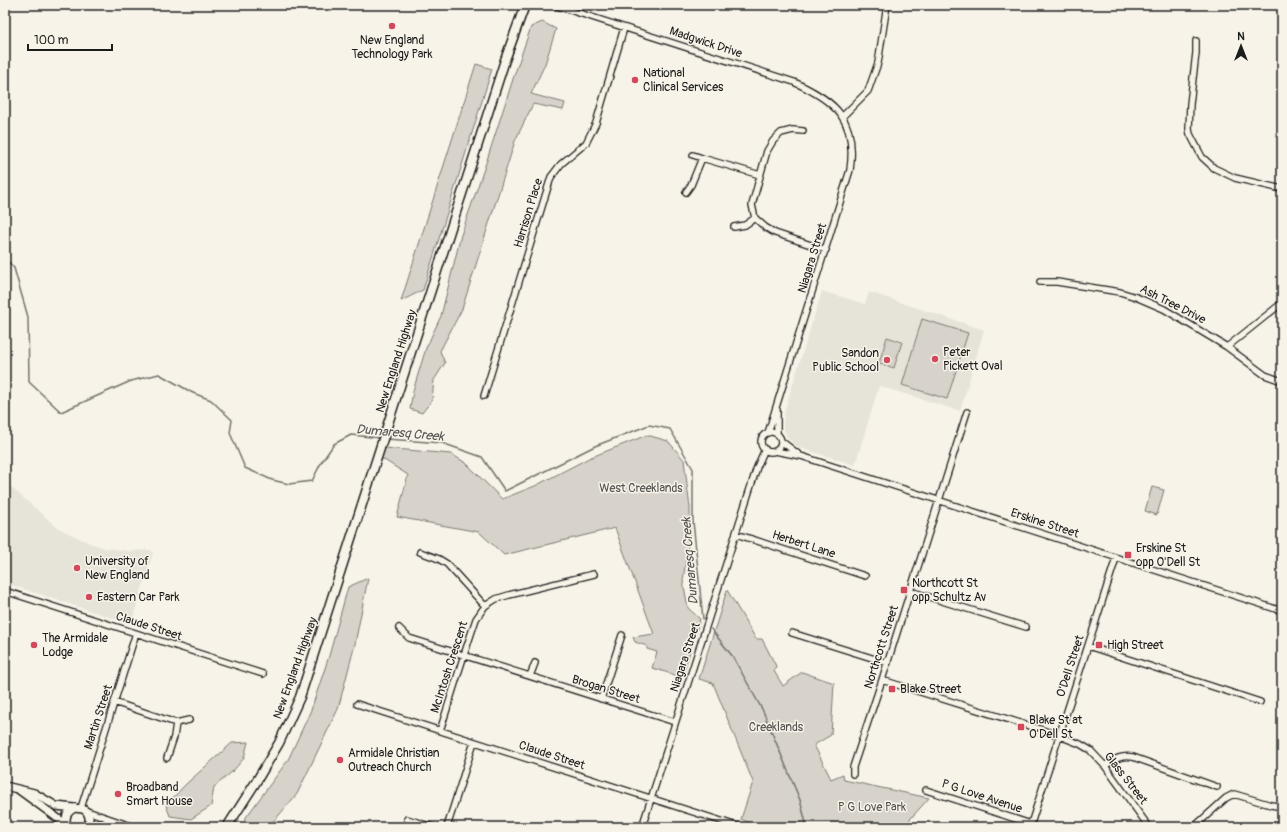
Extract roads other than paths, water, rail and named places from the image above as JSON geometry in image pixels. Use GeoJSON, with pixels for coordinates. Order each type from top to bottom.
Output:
{"type":"FeatureCollection","features":[{"type":"Feature","properties":{"kind":"highway","name":"New England Highway"},"geometry":{"type":"LineString","coordinates":[[227,827],[279,743],[300,697],[505,60],[524,8]]}},
{"type":"Feature","properties":{"kind":"highway","name":"New England Highway"},"geometry":{"type":"LineString","coordinates":[[222,827],[240,806]]}},
{"type":"Feature","properties":{"kind":"main road"},"geometry":{"type":"LineString","coordinates":[[5,786],[34,793],[56,806],[80,808],[89,817],[87,827]]}},
{"type":"Feature","properties":{"kind":"main road"},"geometry":{"type":"LineString","coordinates":[[18,790],[68,826]]}},
{"type":"Feature","properties":{"kind":"main road"},"geometry":{"type":"LineString","coordinates":[[68,826],[66,819],[68,813],[80,808]]}},
{"type":"Feature","properties":{"kind":"street","name":"Madgwick Drive"},"geometry":{"type":"LineString","coordinates":[[554,5],[794,82],[814,91],[827,100],[836,108],[842,117]]}},
{"type":"Feature","properties":{"kind":"street"},"geometry":{"type":"LineString","coordinates":[[842,117],[868,91],[878,63],[887,5]]}},
{"type":"Feature","properties":{"kind":"street","name":"Harrison Place"},"geometry":{"type":"LineString","coordinates":[[484,396],[551,177],[561,164],[586,143],[596,123],[624,28]]}},
{"type":"Feature","properties":{"kind":"street"},"geometry":{"type":"LineString","coordinates":[[1196,41],[1189,128],[1190,134],[1202,157],[1214,168],[1235,178],[1282,189]]}},
{"type":"Feature","properties":{"kind":"street","name":"Niagara Street"},"geometry":{"type":"LineString","coordinates":[[768,433],[850,170],[852,156],[850,137],[847,126],[842,117]]}},
{"type":"Feature","properties":{"kind":"street"},"geometry":{"type":"LineString","coordinates":[[803,131],[793,130],[781,133],[773,141],[767,151],[752,205],[755,218],[765,227],[775,233],[826,250]]}},
{"type":"Feature","properties":{"kind":"street"},"geometry":{"type":"LineString","coordinates":[[693,155],[760,175]]}},
{"type":"Feature","properties":{"kind":"street"},"geometry":{"type":"LineString","coordinates":[[686,192],[691,185],[702,158]]}},
{"type":"Feature","properties":{"kind":"street"},"geometry":{"type":"LineString","coordinates":[[734,228],[745,225],[755,218]]}},
{"type":"Feature","properties":{"kind":"street","name":"Ash Tree Drive"},"geometry":{"type":"LineString","coordinates":[[1040,282],[1057,282],[1136,296],[1164,309],[1227,347],[1265,375],[1282,381]]}},
{"type":"Feature","properties":{"kind":"street"},"geometry":{"type":"LineString","coordinates":[[1227,347],[1282,303]]}},
{"type":"Feature","properties":{"kind":"street","name":"Niagara Street"},"geometry":{"type":"LineString","coordinates":[[777,405],[777,434]]}},
{"type":"Feature","properties":{"kind":"street","name":"Northcott Street"},"geometry":{"type":"LineString","coordinates":[[853,774],[853,767],[888,663],[967,412]]}},
{"type":"Feature","properties":{"kind":"street"},"geometry":{"type":"LineString","coordinates":[[771,432],[777,434],[781,442],[780,447],[775,451],[769,451],[762,446],[762,439],[765,434],[768,433],[771,432]]}},
{"type":"Feature","properties":{"kind":"street","name":"Erskine Street"},"geometry":{"type":"LineString","coordinates":[[781,442],[800,456]]}},
{"type":"Feature","properties":{"kind":"street","name":"Niagara Street"},"geometry":{"type":"LineString","coordinates":[[642,827],[757,467],[765,449]]}},
{"type":"Feature","properties":{"kind":"street","name":"Erskine Street"},"geometry":{"type":"LineString","coordinates":[[775,451],[800,456],[1282,611]]}},
{"type":"Feature","properties":{"kind":"street","name":"Herbert Lane"},"geometry":{"type":"LineString","coordinates":[[736,534],[865,576]]}},
{"type":"Feature","properties":{"kind":"street"},"geometry":{"type":"LineString","coordinates":[[420,552],[439,559],[447,564],[484,606],[496,599],[509,595],[594,574]]}},
{"type":"Feature","properties":{"kind":"street","name":"O'Dell Street"},"geometry":{"type":"LineString","coordinates":[[1030,825],[1116,558]]}},
{"type":"Feature","properties":{"kind":"street","name":"Claude Street"},"geometry":{"type":"LineString","coordinates":[[5,591],[263,674]]}},
{"type":"Feature","properties":{"kind":"street"},"geometry":{"type":"LineString","coordinates":[[910,591],[1026,627]]}},
{"type":"Feature","properties":{"kind":"street","name":"McIntosh Crescent"},"geometry":{"type":"LineString","coordinates":[[440,731],[476,619],[484,606]]}},
{"type":"Feature","properties":{"kind":"street","name":"Brogan Street"},"geometry":{"type":"LineString","coordinates":[[399,628],[409,638],[675,722]]}},
{"type":"Feature","properties":{"kind":"street","name":"Martin Street"},"geometry":{"type":"LineString","coordinates":[[80,808],[136,633]]}},
{"type":"Feature","properties":{"kind":"street"},"geometry":{"type":"LineString","coordinates":[[792,633],[888,663]]}},
{"type":"Feature","properties":{"kind":"street"},"geometry":{"type":"LineString","coordinates":[[601,699],[622,635]]}},
{"type":"Feature","properties":{"kind":"street"},"geometry":{"type":"LineString","coordinates":[[1088,646],[1260,702]]}},
{"type":"Feature","properties":{"kind":"street"},"geometry":{"type":"LineString","coordinates":[[530,676],[535,663]]}},
{"type":"Feature","properties":{"kind":"street"},"geometry":{"type":"LineString","coordinates":[[882,680],[1059,735]]}},
{"type":"Feature","properties":{"kind":"street"},"geometry":{"type":"LineString","coordinates":[[114,702],[176,723],[189,720]]}},
{"type":"Feature","properties":{"kind":"street","name":"Claude Street"},"geometry":{"type":"LineString","coordinates":[[357,704],[740,827]]}},
{"type":"Feature","properties":{"kind":"street"},"geometry":{"type":"LineString","coordinates":[[167,758],[176,730],[176,723]]}},
{"type":"Feature","properties":{"kind":"street","name":"Glass Street"},"geometry":{"type":"LineString","coordinates":[[1059,735],[1090,750],[1105,766],[1149,827]]}},
{"type":"Feature","properties":{"kind":"street"},"geometry":{"type":"LineString","coordinates":[[447,827],[474,742]]}},
{"type":"Feature","properties":{"kind":"street"},"geometry":{"type":"LineString","coordinates":[[1105,766],[1115,759],[1126,756],[1133,757],[1217,787]]}},
{"type":"Feature","properties":{"kind":"street","name":"P G Love Avenue"},"geometry":{"type":"LineString","coordinates":[[926,790],[1030,825]]}},
{"type":"Feature","properties":{"kind":"street"},"geometry":{"type":"LineString","coordinates":[[1194,827],[1226,798],[1234,794],[1277,806],[1282,802]]}},
{"type":"Feature","properties":{"kind":"street"},"geometry":{"type":"LineString","coordinates":[[80,808],[109,817],[127,825]]}},
{"type":"Feature","properties":{"kind":"street"},"geometry":{"type":"LineString","coordinates":[[407,819],[433,827]]}},
{"type":"Feature","properties":{"kind":"street"},"geometry":{"type":"LineString","coordinates":[[87,827],[108,822],[134,827]]}},
{"type":"Feature","properties":{"kind":"waterway","name":"Dumaresq Creek"},"geometry":{"type":"LineString","coordinates":[[5,258],[14,268],[28,317],[29,382],[61,412],[131,381],[159,374],[193,393],[211,400],[232,420],[230,433],[245,468],[272,480],[289,484],[312,481],[321,463],[334,444],[351,435],[381,438]]}},
{"type":"Feature","properties":{"kind":"waterway","name":"Dumaresq Creek"},"geometry":{"type":"LineString","coordinates":[[386,439],[442,443],[482,457],[505,491],[595,446],[649,425],[670,429],[693,469],[693,521],[703,619]]}},
{"type":"Feature","properties":{"kind":"waterway","name":"Dumaresq Creek"},"geometry":{"type":"LineString","coordinates":[[711,629],[733,657],[763,711],[800,800],[807,827]]}},
{"type":"Feature","properties":{"kind":"place","name":"New England Technology Park"},"geometry":{"type":"Point","coordinates":[392,26]}},
{"type":"Feature","properties":{"kind":"place","name":"National Clinical Services"},"geometry":{"type":"Point","coordinates":[635,80]}},
{"type":"Feature","properties":{"kind":"place","name":"Peter Pickett Oval"},"geometry":{"type":"Point","coordinates":[935,359]}},
{"type":"Feature","properties":{"kind":"place","name":"Sandon Public School"},"geometry":{"type":"Point","coordinates":[887,360]}},
{"type":"Feature","properties":{"kind":"place","name":"Erskine St opp O'Dell St"},"geometry":{"type":"Point","coordinates":[1128,555]}},
{"type":"Feature","properties":{"kind":"place","name":"University of New England"},"geometry":{"type":"Point","coordinates":[77,568]}},
{"type":"Feature","properties":{"kind":"place","name":"Northcott St opp Schultz Av"},"geometry":{"type":"Point","coordinates":[904,590]}},
{"type":"Feature","properties":{"kind":"place","name":"Eastern Car Park"},"geometry":{"type":"Point","coordinates":[89,597]}},
{"type":"Feature","properties":{"kind":"place","name":"The Armidale Lodge"},"geometry":{"type":"Point","coordinates":[34,645]}},
{"type":"Feature","properties":{"kind":"place","name":"High Street"},"geometry":{"type":"Point","coordinates":[1099,645]}},
{"type":"Feature","properties":{"kind":"place","name":"Blake Street"},"geometry":{"type":"Point","coordinates":[892,689]}},
{"type":"Feature","properties":{"kind":"place","name":"Blake St at O'Dell St"},"geometry":{"type":"Point","coordinates":[1021,727]}},
{"type":"Feature","properties":{"kind":"place","name":"Armidale Christian Outreach Church"},"geometry":{"type":"Point","coordinates":[340,760]}},
{"type":"Feature","properties":{"kind":"place","name":"Broadband Smart House"},"geometry":{"type":"Point","coordinates":[118,794]}},
{"type":"Feature","properties":{"kind":"park label","name":"West Creeklands"},"geometry":{"type":"Point","coordinates":[641,488]}},
{"type":"Feature","properties":{"kind":"park label","name":"Creeklands"},"geometry":{"type":"Point","coordinates":[776,727]}},
{"type":"Feature","properties":{"kind":"park label","name":"P G Love Park"},"geometry":{"type":"Point","coordinates":[872,807]}}]}
